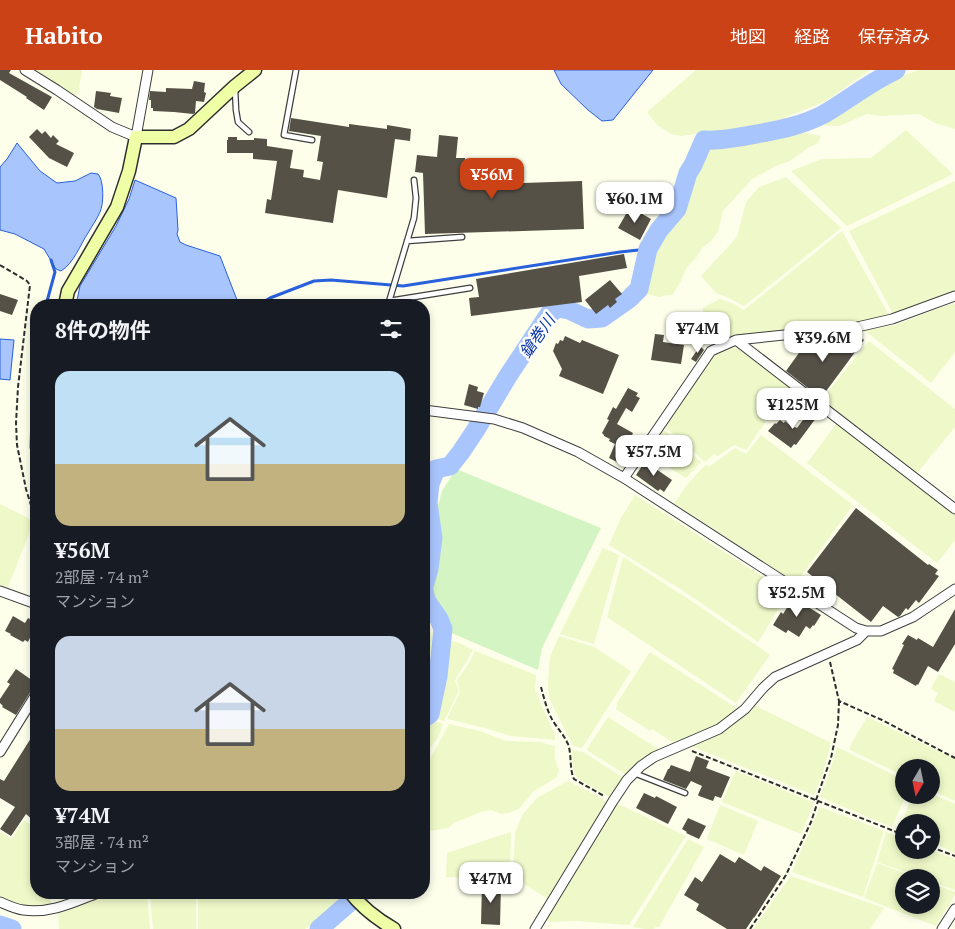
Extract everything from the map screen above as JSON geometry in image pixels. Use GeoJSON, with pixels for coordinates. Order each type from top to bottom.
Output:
{"type":"FeatureCollection","features":[{"type":"Feature","properties":{"kind":"street"},"geometry":{"type":"LineString","coordinates":[[25,70],[112,127],[136,138],[174,137],[189,129],[255,70]]}},
{"type":"Feature","properties":{"kind":"street"},"geometry":{"type":"LineString","coordinates":[[66,299],[68,291],[117,207],[129,170],[148,70]]}},
{"type":"Feature","properties":{"kind":"street"},"geometry":{"type":"LineString","coordinates":[[624,478],[711,351],[736,340],[853,328],[892,319],[955,296]]}},
{"type":"Feature","properties":{"kind":"street"},"geometry":{"type":"LineString","coordinates":[[736,340],[955,509]]}},
{"type":"Feature","properties":{"kind":"street"},"geometry":{"type":"LineString","coordinates":[[430,411],[494,420],[523,428],[578,452],[624,478],[856,628],[866,631],[881,631],[913,617],[955,589]]}},
{"type":"Feature","properties":{"kind":"street"},"geometry":{"type":"LineString","coordinates":[[0,591],[30,602]]}},
{"type":"Feature","properties":{"kind":"street"},"geometry":{"type":"LineString","coordinates":[[535,929],[612,802],[627,780],[641,766],[654,757],[719,729],[746,709],[774,678],[857,640],[866,631]]}},
{"type":"Feature","properties":{"kind":"street"},"geometry":{"type":"LineString","coordinates":[[0,752],[30,704]]}},
{"type":"Feature","properties":{"kind":"street"},"geometry":{"type":"LineString","coordinates":[[0,902],[21,910],[50,910],[82,899]]}},
{"type":"Feature","properties":{"kind":"street"},"geometry":{"type":"LineString","coordinates":[[355,899],[375,917],[394,929]]}},
{"type":"Feature","properties":{"kind":"street"},"geometry":{"type":"LineString","coordinates":[[942,929],[955,909]]}},
{"type":"Feature","properties":{"kind":"lane"},"geometry":{"type":"LineString","coordinates":[[296,70],[284,135],[312,140]]}},
{"type":"Feature","properties":{"kind":"lane"},"geometry":{"type":"LineString","coordinates":[[235,86],[238,122],[249,132]]}},
{"type":"Feature","properties":{"kind":"lane"},"geometry":{"type":"LineString","coordinates":[[390,299],[414,218],[416,198],[414,180]]}},
{"type":"Feature","properties":{"kind":"lane"},"geometry":{"type":"LineString","coordinates":[[407,241],[462,237]]}},
{"type":"Feature","properties":{"kind":"lane"},"geometry":{"type":"LineString","coordinates":[[411,299],[470,288]]}},
{"type":"Feature","properties":{"kind":"lane"},"geometry":{"type":"LineString","coordinates":[[634,773],[685,793]]}},
{"type":"Feature","properties":{"kind":"path"},"geometry":{"type":"LineString","coordinates":[[0,265],[27,281],[30,286],[18,387],[16,423],[17,445],[30,500]]}},
{"type":"Feature","properties":{"kind":"path"},"geometry":{"type":"LineString","coordinates":[[750,929],[786,875],[811,822],[831,758],[838,725],[839,701],[828,652]]}},
{"type":"Feature","properties":{"kind":"path"},"geometry":{"type":"LineString","coordinates":[[541,687],[553,721],[563,734],[569,747],[574,779],[612,802]]}},
{"type":"Feature","properties":{"kind":"path"},"geometry":{"type":"LineString","coordinates":[[839,701],[882,720],[955,758]]}},
{"type":"Feature","properties":{"kind":"path"},"geometry":{"type":"LineString","coordinates":[[681,746],[895,832]]}},
{"type":"Feature","properties":{"kind":"path"},"geometry":{"type":"LineString","coordinates":[[940,850],[955,856]]}},
{"type":"Feature","properties":{"kind":"green space"},"geometry":{"type":"Polygon","coordinates":[[[36,70],[82,70],[78,94],[73,95],[36,70]]]}},
{"type":"Feature","properties":{"kind":"green space"},"geometry":{"type":"Polygon","coordinates":[[[696,70],[870,70],[826,101],[779,120],[746,127],[681,136],[671,134],[657,125],[647,112],[696,70]]]}},
{"type":"Feature","properties":{"kind":"green space"},"geometry":{"type":"Polygon","coordinates":[[[919,70],[955,70],[955,129],[935,123],[919,114],[881,116],[867,114],[839,126],[823,124],[846,105],[881,83],[919,70]]]}},
{"type":"Feature","properties":{"kind":"green space"},"geometry":{"type":"Polygon","coordinates":[[[906,130],[953,174],[847,226],[791,171],[822,159],[871,158],[906,130]]]}},
{"type":"Feature","properties":{"kind":"green space"},"geometry":{"type":"Polygon","coordinates":[[[798,132],[821,136],[818,143],[790,161],[778,165],[752,179],[723,211],[718,232],[687,267],[673,294],[659,297],[643,293],[653,251],[683,212],[690,190],[706,154],[712,146],[771,140],[798,132]]]}},
{"type":"Feature","properties":{"kind":"green space"},"geometry":{"type":"Polygon","coordinates":[[[786,177],[841,228],[744,306],[716,293],[701,276],[737,237],[746,202],[759,187],[786,177]]]}},
{"type":"Feature","properties":{"kind":"green space"},"geometry":{"type":"Polygon","coordinates":[[[955,181],[955,292],[893,314],[849,231],[955,181]]]}},
{"type":"Feature","properties":{"kind":"green space"},"geometry":{"type":"Polygon","coordinates":[[[842,231],[889,315],[843,326],[713,339],[702,308],[720,299],[744,310],[842,231]]]}},
{"type":"Feature","properties":{"kind":"green space"},"geometry":{"type":"Polygon","coordinates":[[[953,303],[955,305],[955,352],[931,383],[864,330],[895,325],[953,303]]]}},
{"type":"Feature","properties":{"kind":"green space"},"geometry":{"type":"Polygon","coordinates":[[[869,341],[955,409],[955,427],[917,473],[822,399],[869,341]]]}},
{"type":"Feature","properties":{"kind":"green space"},"geometry":{"type":"Polygon","coordinates":[[[727,348],[739,348],[790,387],[746,450],[734,445],[718,456],[714,454],[705,462],[665,427],[714,356],[727,348]]]}},
{"type":"Feature","properties":{"kind":"green space"},"geometry":{"type":"Polygon","coordinates":[[[837,423],[955,513],[955,540],[937,563],[807,463],[837,423]]]}},
{"type":"Feature","properties":{"kind":"green space"},"geometry":{"type":"Polygon","coordinates":[[[663,429],[701,462],[686,478],[647,454],[663,429]]]}},
{"type":"Feature","properties":{"kind":"green space"},"geometry":{"type":"Polygon","coordinates":[[[761,435],[853,505],[796,583],[674,503],[705,465],[710,466],[735,448],[746,454],[761,435]]]}},
{"type":"Feature","properties":{"kind":"green space"},"geometry":{"type":"Polygon","coordinates":[[[456,469],[601,528],[542,648],[538,670],[449,632],[443,617],[431,597],[430,590],[430,581],[437,558],[436,512],[442,491],[456,469]]]}},
{"type":"Feature","properties":{"kind":"green space"},"geometry":{"type":"Polygon","coordinates":[[[635,495],[788,593],[758,642],[685,592],[609,545],[621,518],[635,495]]]}},
{"type":"Feature","properties":{"kind":"green space"},"geometry":{"type":"Polygon","coordinates":[[[0,504],[30,519],[30,531],[8,587],[0,585],[0,504]]]}},
{"type":"Feature","properties":{"kind":"green space"},"geometry":{"type":"Polygon","coordinates":[[[603,548],[619,555],[594,644],[560,634],[603,548]]]}},
{"type":"Feature","properties":{"kind":"green space"},"geometry":{"type":"Polygon","coordinates":[[[623,557],[770,655],[736,703],[607,617],[623,557]]]}},
{"type":"Feature","properties":{"kind":"green space"},"geometry":{"type":"Polygon","coordinates":[[[430,632],[432,638],[430,656],[430,632]]]}},
{"type":"Feature","properties":{"kind":"green space"},"geometry":{"type":"Polygon","coordinates":[[[559,636],[594,647],[631,671],[582,748],[573,746],[549,698],[550,657],[559,636]]]}},
{"type":"Feature","properties":{"kind":"green space"},"geometry":{"type":"Polygon","coordinates":[[[445,639],[473,650],[456,678],[455,681],[459,691],[444,721],[432,717],[440,681],[445,639]]]}},
{"type":"Feature","properties":{"kind":"green space"},"geometry":{"type":"Polygon","coordinates":[[[475,651],[536,675],[535,690],[555,740],[511,736],[447,719],[460,692],[457,680],[470,662],[475,651]]]}},
{"type":"Feature","properties":{"kind":"green space"},"geometry":{"type":"Polygon","coordinates":[[[650,652],[738,709],[715,726],[685,740],[672,742],[652,729],[650,731],[616,709],[617,703],[650,652]]]}},
{"type":"Feature","properties":{"kind":"green space"},"geometry":{"type":"Polygon","coordinates":[[[939,674],[955,682],[955,712],[934,701],[938,693],[931,689],[939,674]]]}},
{"type":"Feature","properties":{"kind":"green space"},"geometry":{"type":"Polygon","coordinates":[[[754,705],[831,743],[823,773],[814,795],[691,746],[738,721],[754,705]]]}},
{"type":"Feature","properties":{"kind":"green space"},"geometry":{"type":"Polygon","coordinates":[[[608,717],[661,751],[626,775],[588,751],[587,749],[608,717]]]}},
{"type":"Feature","properties":{"kind":"green space"},"geometry":{"type":"Polygon","coordinates":[[[867,717],[955,759],[955,801],[940,794],[940,759],[895,759],[895,772],[850,750],[850,746],[867,717]]]}},
{"type":"Feature","properties":{"kind":"green space"},"geometry":{"type":"Polygon","coordinates":[[[430,721],[443,724],[439,736],[430,748],[430,721]]]}},
{"type":"Feature","properties":{"kind":"green space"},"geometry":{"type":"Polygon","coordinates":[[[449,724],[480,731],[506,741],[540,742],[555,746],[555,759],[559,770],[557,777],[533,792],[519,809],[501,814],[491,810],[478,813],[454,823],[448,828],[430,831],[430,758],[449,724]]]}},
{"type":"Feature","properties":{"kind":"green space"},"geometry":{"type":"Polygon","coordinates":[[[837,747],[895,776],[895,804],[902,804],[898,814],[895,814],[892,827],[820,797],[837,747]]]}},
{"type":"Feature","properties":{"kind":"green space"},"geometry":{"type":"Polygon","coordinates":[[[572,750],[583,752],[624,778],[611,798],[577,778],[573,769],[572,750]]]}},
{"type":"Feature","properties":{"kind":"green space"},"geometry":{"type":"Polygon","coordinates":[[[736,771],[814,803],[801,834],[722,802],[736,771]]]}},
{"type":"Feature","properties":{"kind":"green space"},"geometry":{"type":"Polygon","coordinates":[[[568,781],[608,802],[548,899],[513,877],[515,832],[523,814],[537,798],[568,781]]]}},
{"type":"Feature","properties":{"kind":"green space"},"geometry":{"type":"Polygon","coordinates":[[[940,797],[955,804],[955,853],[940,846],[940,814],[905,814],[909,804],[940,804],[940,797]]]}},
{"type":"Feature","properties":{"kind":"green space"},"geometry":{"type":"Polygon","coordinates":[[[616,803],[686,836],[629,925],[576,921],[549,922],[546,917],[616,803]]]}},
{"type":"Feature","properties":{"kind":"green space"},"geometry":{"type":"Polygon","coordinates":[[[720,805],[758,821],[744,855],[707,839],[720,805]]]}},
{"type":"Feature","properties":{"kind":"green space"},"geometry":{"type":"Polygon","coordinates":[[[820,807],[884,831],[863,897],[792,872],[820,807]]]}},
{"type":"Feature","properties":{"kind":"green space"},"geometry":{"type":"Polygon","coordinates":[[[24,820],[30,824],[30,899],[50,899],[52,905],[31,907],[0,898],[0,832],[12,839],[24,820]]]}},
{"type":"Feature","properties":{"kind":"green space"},"geometry":{"type":"Polygon","coordinates":[[[511,832],[510,874],[507,874],[507,879],[446,877],[447,853],[511,832]]]}},
{"type":"Feature","properties":{"kind":"green space"},"geometry":{"type":"Polygon","coordinates":[[[886,832],[895,836],[895,859],[940,859],[940,853],[955,859],[955,890],[940,884],[940,869],[897,869],[877,862],[886,832]]]}},
{"type":"Feature","properties":{"kind":"green space"},"geometry":{"type":"Polygon","coordinates":[[[688,839],[704,847],[659,927],[645,929],[633,927],[688,839]]]}},
{"type":"Feature","properties":{"kind":"green space"},"geometry":{"type":"Polygon","coordinates":[[[877,863],[895,869],[895,910],[864,898],[877,863]]]}},
{"type":"Feature","properties":{"kind":"green space"},"geometry":{"type":"Polygon","coordinates":[[[791,876],[884,908],[870,929],[753,929],[791,876]]]}},
{"type":"Feature","properties":{"kind":"green space"},"geometry":{"type":"Polygon","coordinates":[[[940,886],[955,892],[955,895],[936,926],[905,914],[940,914],[940,886]]]}},
{"type":"Feature","properties":{"kind":"green space"},"geometry":{"type":"Polygon","coordinates":[[[94,899],[148,899],[150,929],[59,929],[58,914],[94,899]]]}},
{"type":"Feature","properties":{"kind":"green space"},"geometry":{"type":"Polygon","coordinates":[[[150,899],[196,899],[196,929],[153,929],[150,899]]]}},
{"type":"Feature","properties":{"kind":"green space"},"geometry":{"type":"Polygon","coordinates":[[[198,899],[338,899],[331,912],[305,929],[198,929],[198,899]]]}},
{"type":"Feature","properties":{"kind":"water"},"geometry":{"type":"Polygon","coordinates":[[[554,70],[653,70],[613,120],[602,121],[561,84],[554,70]]]}},
{"type":"Feature","properties":{"kind":"water"},"geometry":{"type":"Polygon","coordinates":[[[17,143],[40,171],[57,183],[75,181],[91,173],[98,174],[100,177],[103,192],[100,212],[73,259],[61,271],[56,269],[44,249],[15,234],[0,230],[0,167],[17,143]]]}},
{"type":"Feature","properties":{"kind":"water"},"geometry":{"type":"Polygon","coordinates":[[[135,180],[176,198],[177,234],[180,242],[220,256],[237,299],[77,299],[80,286],[116,226],[129,199],[135,180]]]}},
{"type":"Feature","properties":{"kind":"water"},"geometry":{"type":"Polygon","coordinates":[[[0,339],[14,340],[10,380],[0,379],[0,339]]]}},
{"type":"Feature","properties":{"kind":"building"},"geometry":{"type":"Polygon","coordinates":[[[0,70],[11,70],[9,73],[52,97],[44,110],[0,80],[0,70]]]}},
{"type":"Feature","properties":{"kind":"building"},"geometry":{"type":"Polygon","coordinates":[[[194,81],[205,83],[204,92],[206,93],[204,102],[196,101],[195,113],[153,111],[151,100],[149,100],[150,91],[166,92],[166,88],[192,89],[194,81]]]}},
{"type":"Feature","properties":{"kind":"building"},"geometry":{"type":"Polygon","coordinates":[[[96,91],[111,93],[110,96],[122,98],[119,113],[94,107],[96,91]]]}},
{"type":"Feature","properties":{"kind":"building"},"geometry":{"type":"Polygon","coordinates":[[[291,118],[349,127],[349,124],[387,129],[387,125],[411,129],[410,141],[395,139],[387,198],[338,190],[333,223],[265,213],[267,199],[271,200],[277,161],[253,159],[253,153],[227,153],[227,140],[228,137],[237,137],[237,140],[267,139],[267,146],[293,150],[290,168],[304,170],[303,177],[320,180],[323,162],[317,161],[321,136],[289,131],[291,118]]]}},
{"type":"Feature","properties":{"kind":"building"},"geometry":{"type":"Polygon","coordinates":[[[37,129],[42,134],[45,131],[51,138],[53,135],[59,141],[56,144],[74,153],[67,167],[49,158],[29,137],[37,129]]]}},
{"type":"Feature","properties":{"kind":"building"},"geometry":{"type":"Polygon","coordinates":[[[439,135],[458,137],[456,158],[465,158],[466,185],[582,181],[584,229],[425,234],[423,173],[415,172],[417,155],[437,157],[439,135]]]}},
{"type":"Feature","properties":{"kind":"building"},"geometry":{"type":"Polygon","coordinates":[[[630,207],[651,219],[640,240],[618,228],[630,207]]]}},
{"type":"Feature","properties":{"kind":"building"},"geometry":{"type":"Polygon","coordinates":[[[624,254],[627,268],[579,276],[582,302],[471,316],[469,298],[479,297],[476,279],[624,254]]]}},
{"type":"Feature","properties":{"kind":"building"},"geometry":{"type":"Polygon","coordinates":[[[610,280],[622,294],[615,299],[617,302],[610,308],[608,305],[596,314],[585,300],[610,280]]]}},
{"type":"Feature","properties":{"kind":"building"},"geometry":{"type":"Polygon","coordinates":[[[0,294],[18,300],[12,315],[0,311],[0,294]]]}},
{"type":"Feature","properties":{"kind":"building"},"geometry":{"type":"Polygon","coordinates":[[[655,334],[664,335],[663,342],[684,345],[681,364],[651,360],[655,334]]]}},
{"type":"Feature","properties":{"kind":"building"},"geometry":{"type":"Polygon","coordinates":[[[856,334],[864,340],[821,398],[786,371],[809,339],[819,344],[821,343],[830,350],[840,336],[850,342],[856,334]]]}},
{"type":"Feature","properties":{"kind":"building"},"geometry":{"type":"Polygon","coordinates":[[[565,336],[580,343],[582,340],[619,355],[603,394],[559,376],[562,369],[553,351],[556,343],[558,344],[560,340],[563,341],[565,336]]]}},
{"type":"Feature","properties":{"kind":"building"},"geometry":{"type":"Polygon","coordinates":[[[700,346],[704,350],[696,362],[691,359],[700,346]]]}},
{"type":"Feature","properties":{"kind":"building"},"geometry":{"type":"Polygon","coordinates":[[[469,384],[478,387],[477,391],[484,393],[478,409],[464,405],[469,384]]]}},
{"type":"Feature","properties":{"kind":"building"},"geometry":{"type":"Polygon","coordinates":[[[628,388],[638,393],[636,396],[640,398],[632,412],[626,408],[617,424],[633,433],[619,463],[609,458],[615,444],[609,441],[610,439],[602,433],[613,407],[616,409],[628,388]]]}},
{"type":"Feature","properties":{"kind":"building"},"geometry":{"type":"Polygon","coordinates":[[[811,409],[819,414],[796,445],[794,444],[791,448],[768,431],[780,420],[784,423],[785,421],[793,428],[797,428],[811,409]]]}},
{"type":"Feature","properties":{"kind":"building"},"geometry":{"type":"Polygon","coordinates":[[[648,461],[672,480],[664,492],[660,489],[658,491],[636,475],[644,463],[646,464],[648,461]]]}},
{"type":"Feature","properties":{"kind":"building"},"geometry":{"type":"Polygon","coordinates":[[[856,508],[928,565],[938,570],[935,574],[939,576],[919,603],[916,600],[908,610],[906,608],[898,617],[883,606],[871,622],[807,572],[856,508]]]}},
{"type":"Feature","properties":{"kind":"building"},"geometry":{"type":"Polygon","coordinates":[[[792,600],[795,602],[797,600],[821,615],[810,629],[806,626],[799,637],[788,630],[786,633],[773,625],[792,600]]]}},
{"type":"Feature","properties":{"kind":"building"},"geometry":{"type":"Polygon","coordinates":[[[955,609],[955,644],[938,672],[928,666],[916,686],[893,673],[894,670],[892,669],[904,645],[902,644],[908,635],[917,640],[918,638],[933,647],[955,609]]]}},
{"type":"Feature","properties":{"kind":"building"},"geometry":{"type":"Polygon","coordinates":[[[13,616],[25,623],[28,618],[30,619],[30,638],[28,642],[25,640],[23,642],[5,631],[13,616]]]}},
{"type":"Feature","properties":{"kind":"building"},"geometry":{"type":"Polygon","coordinates":[[[16,669],[30,679],[30,693],[16,715],[2,707],[0,703],[0,699],[10,684],[7,682],[16,669]]]}},
{"type":"Feature","properties":{"kind":"building"},"geometry":{"type":"Polygon","coordinates":[[[30,740],[30,818],[26,814],[11,836],[0,829],[15,807],[0,798],[0,779],[4,781],[30,740]]]}},
{"type":"Feature","properties":{"kind":"building"},"geometry":{"type":"Polygon","coordinates":[[[696,756],[709,761],[706,768],[730,777],[721,798],[715,796],[713,801],[699,796],[702,786],[691,781],[686,789],[663,780],[671,765],[690,772],[696,756]]]}},
{"type":"Feature","properties":{"kind":"building"},"geometry":{"type":"Polygon","coordinates":[[[644,793],[655,798],[656,796],[677,807],[668,824],[636,808],[644,793]]]}},
{"type":"Feature","properties":{"kind":"building"},"geometry":{"type":"Polygon","coordinates":[[[688,818],[706,826],[699,839],[682,829],[688,818]]]}},
{"type":"Feature","properties":{"kind":"building"},"geometry":{"type":"Polygon","coordinates":[[[720,854],[735,863],[739,857],[761,871],[764,866],[781,876],[746,929],[727,929],[696,910],[699,904],[684,895],[695,877],[702,882],[720,854]]]}},
{"type":"Feature","properties":{"kind":"building"},"geometry":{"type":"Polygon","coordinates":[[[482,884],[501,885],[500,925],[481,924],[482,884]]]}},
{"type":"Feature","properties":{"kind":"waterway","name":"鎗巻川"},"geometry":{"type":"LineString","coordinates":[[430,484],[436,469],[450,466],[461,452],[549,314],[558,308],[569,310],[588,319],[602,318],[629,299],[639,289],[648,249],[659,230],[677,209],[688,173],[704,140],[720,140],[746,136],[805,122],[824,114],[896,70]]}},
{"type":"Feature","properties":{"kind":"waterway"},"geometry":{"type":"LineString","coordinates":[[268,299],[314,281],[331,280],[403,286],[648,249]]}},
{"type":"Feature","properties":{"kind":"waterway"},"geometry":{"type":"LineString","coordinates":[[48,299],[55,272],[51,260]]}},
{"type":"Feature","properties":{"kind":"waterway"},"geometry":{"type":"LineString","coordinates":[[430,471],[436,469]]}},
{"type":"Feature","properties":{"kind":"waterway","name":"鎗巻川"},"geometry":{"type":"LineString","coordinates":[[430,517],[433,538],[430,561]]}},
{"type":"Feature","properties":{"kind":"waterway","name":"鎗巻川"},"geometry":{"type":"LineString","coordinates":[[430,606],[443,629],[438,676],[430,714]]}},
{"type":"Feature","properties":{"kind":"waterway","name":"鎗巻川"},"geometry":{"type":"LineString","coordinates":[[319,929],[354,899]]}},
{"type":"Feature","properties":{"kind":"waterway","name":"鎗巻川"},"geometry":{"type":"LineString","coordinates":[[0,925],[12,929]]}}]}
